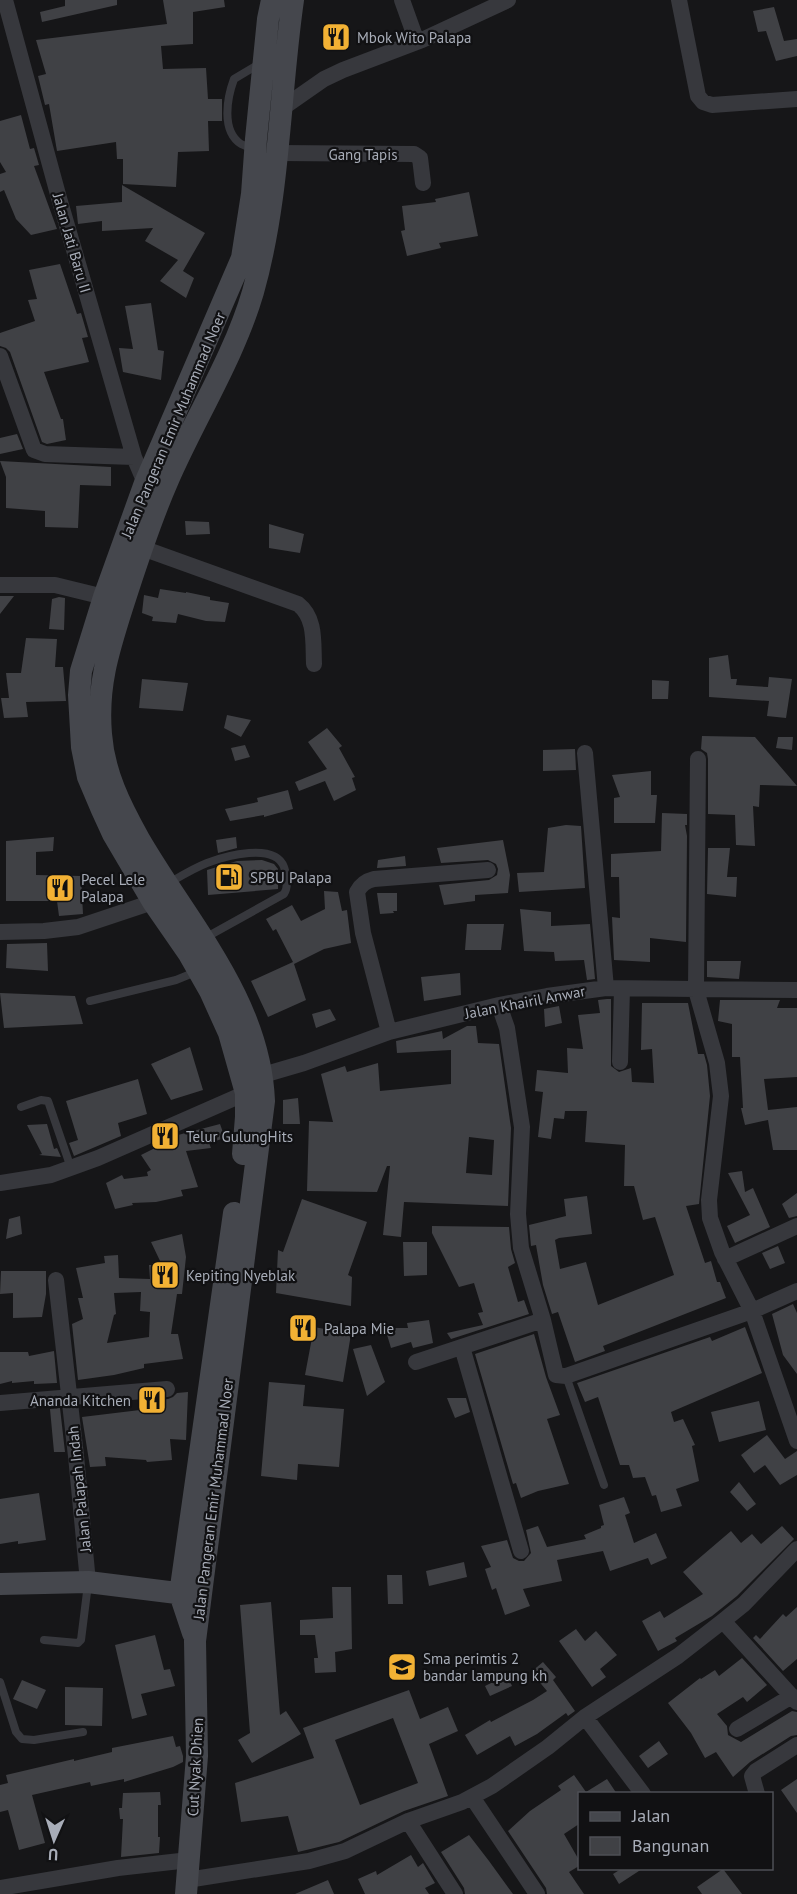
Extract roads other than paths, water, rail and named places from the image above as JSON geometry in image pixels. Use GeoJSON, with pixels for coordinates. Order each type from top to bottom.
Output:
{"type":"FeatureCollection","features":[{"type":"Feature","properties":{"kind":"main road","name":"Jalan Pangeran Emir Muhammad Noer"},"geometry":{"type":"LineString","coordinates":[[195,1641],[190,1595],[248,1167],[264,1101],[263,1076],[230,1010],[198,971],[160,893],[135,851],[106,764],[91,683],[104,597],[168,480],[227,356],[254,286],[271,212],[266,160],[264,62],[272,0]]}},
{"type":"Feature","properties":{"kind":"main road","name":"Jalan Pangeran Emir Muhammad Noer"},"geometry":{"type":"LineString","coordinates":[[91,683],[105,663],[145,483],[207,344],[242,258],[252,194],[266,160],[281,109],[293,0]]}},
{"type":"Feature","properties":{"kind":"main road"},"geometry":{"type":"LineString","coordinates":[[207,344],[227,356]]}},
{"type":"Feature","properties":{"kind":"main road","name":"Jalan Pangeran Emir Muhammad Noer"},"geometry":{"type":"LineString","coordinates":[[160,893],[203,939],[228,980],[232,1042],[246,1093],[248,1167]]}},
{"type":"Feature","properties":{"kind":"main road"},"geometry":{"type":"LineString","coordinates":[[0,1584],[88,1582],[190,1595]]}},
{"type":"Feature","properties":{"kind":"main road","name":"Cut Nyak Dhien"},"geometry":{"type":"LineString","coordinates":[[187,1878],[197,1756],[195,1641]]}},
{"type":"Feature","properties":{"kind":"street","name":"Jalan Jati Baru II"},"geometry":{"type":"LineString","coordinates":[[5,0],[59,198],[134,457],[145,483]]}},
{"type":"Feature","properties":{"kind":"street"},"geometry":{"type":"LineString","coordinates":[[402,0],[417,42]]}},
{"type":"Feature","properties":{"kind":"street"},"geometry":{"type":"LineString","coordinates":[[281,109],[324,79],[417,42],[508,0]]}},
{"type":"Feature","properties":{"kind":"street"},"geometry":{"type":"LineString","coordinates":[[679,0],[698,96],[703,102],[712,105],[797,99]]}},
{"type":"Feature","properties":{"kind":"street","name":"Gang Tapis"},"geometry":{"type":"LineString","coordinates":[[266,160],[414,154],[420,158],[423,183]]}},
{"type":"Feature","properties":{"kind":"street"},"geometry":{"type":"LineString","coordinates":[[0,356],[34,450],[45,454],[134,457]]}},
{"type":"Feature","properties":{"kind":"street"},"geometry":{"type":"LineString","coordinates":[[133,544],[298,604],[308,612],[311,621],[315,663]]}},
{"type":"Feature","properties":{"kind":"street"},"geometry":{"type":"LineString","coordinates":[[0,585],[55,585],[104,597]]}},
{"type":"Feature","properties":{"kind":"street"},"geometry":{"type":"LineString","coordinates":[[585,753],[614,989],[620,1062]]}},
{"type":"Feature","properties":{"kind":"street"},"geometry":{"type":"LineString","coordinates":[[698,759],[696,990],[720,1078],[721,1096],[709,1200],[710,1218],[726,1259],[752,1311],[797,1441]]}},
{"type":"Feature","properties":{"kind":"street"},"geometry":{"type":"LineString","coordinates":[[388,1032],[363,933],[357,892],[360,886],[374,879],[488,870]]}},
{"type":"Feature","properties":{"kind":"street"},"geometry":{"type":"LineString","coordinates":[[0,932],[44,931],[78,927],[160,893]]}},
{"type":"Feature","properties":{"kind":"street","name":"Jalan Khairil Anwar"},"geometry":{"type":"LineString","coordinates":[[263,1076],[388,1032],[499,1005],[548,996],[614,989],[797,990]]}},
{"type":"Feature","properties":{"kind":"street"},"geometry":{"type":"LineString","coordinates":[[499,1005],[507,1028],[522,1127],[518,1214],[521,1248],[543,1320],[554,1371],[559,1377],[752,1311],[797,1291]]}},
{"type":"Feature","properties":{"kind":"street"},"geometry":{"type":"LineString","coordinates":[[0,1183],[51,1175],[71,1168],[246,1093]]}},
{"type":"Feature","properties":{"kind":"street"},"geometry":{"type":"LineString","coordinates":[[726,1259],[797,1226]]}},
{"type":"Feature","properties":{"kind":"street","name":"Jalan Palapah Indah"},"geometry":{"type":"LineString","coordinates":[[56,1280],[88,1582]]}},
{"type":"Feature","properties":{"kind":"street"},"geometry":{"type":"LineString","coordinates":[[416,1362],[543,1320]]}},
{"type":"Feature","properties":{"kind":"street"},"geometry":{"type":"LineString","coordinates":[[462,1347],[521,1551]]}},
{"type":"Feature","properties":{"kind":"street"},"geometry":{"type":"LineString","coordinates":[[0,1403],[167,1389]]}},
{"type":"Feature","properties":{"kind":"street"},"geometry":{"type":"LineString","coordinates":[[0,1888],[118,1868],[187,1878],[309,1861],[345,1851],[408,1821],[442,1810],[492,1786],[548,1747],[585,1717],[678,1656],[744,1604],[797,1548]]}},
{"type":"Feature","properties":{"kind":"street"},"geometry":{"type":"LineString","coordinates":[[723,1621],[794,1699],[737,1729]]}},
{"type":"Feature","properties":{"kind":"street"},"geometry":{"type":"LineString","coordinates":[[585,1717],[641,1792]]}},
{"type":"Feature","properties":{"kind":"street"},"geometry":{"type":"LineString","coordinates":[[757,1792],[753,1776],[756,1771],[797,1745]]}},
{"type":"Feature","properties":{"kind":"street"},"geometry":{"type":"LineString","coordinates":[[472,1797],[537,1894]]}},
{"type":"Feature","properties":{"kind":"street"},"geometry":{"type":"LineString","coordinates":[[408,1821],[455,1894]]}},
{"type":"Feature","properties":{"kind":"lane"},"geometry":{"type":"LineString","coordinates":[[264,62],[236,77],[229,100],[227,121],[231,133],[240,144],[266,160]]}},
{"type":"Feature","properties":{"kind":"lane"},"geometry":{"type":"LineString","coordinates":[[160,893],[205,864],[227,856],[258,853],[272,854],[278,858],[283,865],[288,882],[284,894],[203,939]]}},
{"type":"Feature","properties":{"kind":"lane"},"geometry":{"type":"LineString","coordinates":[[90,1001],[176,980],[198,971]]}},
{"type":"Feature","properties":{"kind":"lane"},"geometry":{"type":"LineString","coordinates":[[21,1107],[40,1100],[48,1101],[71,1168]]}},
{"type":"Feature","properties":{"kind":"lane"},"geometry":{"type":"LineString","coordinates":[[566,1376],[604,1485]]}},
{"type":"Feature","properties":{"kind":"lane"},"geometry":{"type":"LineString","coordinates":[[44,1640],[73,1643],[81,1640],[88,1582]]}},
{"type":"Feature","properties":{"kind":"lane"},"geometry":{"type":"LineString","coordinates":[[0,1682],[16,1732],[22,1739],[34,1740],[83,1732]]}},
{"type":"Feature","properties":{"kind":"place","name":"Mbok Wito Palapa"},"geometry":{"type":"Point","coordinates":[336,37]}},
{"type":"Feature","properties":{"kind":"place","name":"SPBU Palapa"},"geometry":{"type":"Point","coordinates":[229,877]}},
{"type":"Feature","properties":{"kind":"place","name":"Pecel Lele Palapa"},"geometry":{"type":"Point","coordinates":[60,888]}},
{"type":"Feature","properties":{"kind":"place","name":"Telur GulungHits"},"geometry":{"type":"Point","coordinates":[165,1136]}},
{"type":"Feature","properties":{"kind":"place","name":"Kepiting Nyeblak"},"geometry":{"type":"Point","coordinates":[165,1275]}},
{"type":"Feature","properties":{"kind":"place","name":"Palapa Mie"},"geometry":{"type":"Point","coordinates":[303,1328]}},
{"type":"Feature","properties":{"kind":"place","name":"Ananda Kitchen"},"geometry":{"type":"Point","coordinates":[152,1400]}},
{"type":"Feature","properties":{"kind":"place","name":"Sma perimtis 2 bandar lampung kh"},"geometry":{"type":"Point","coordinates":[402,1667]}}]}
